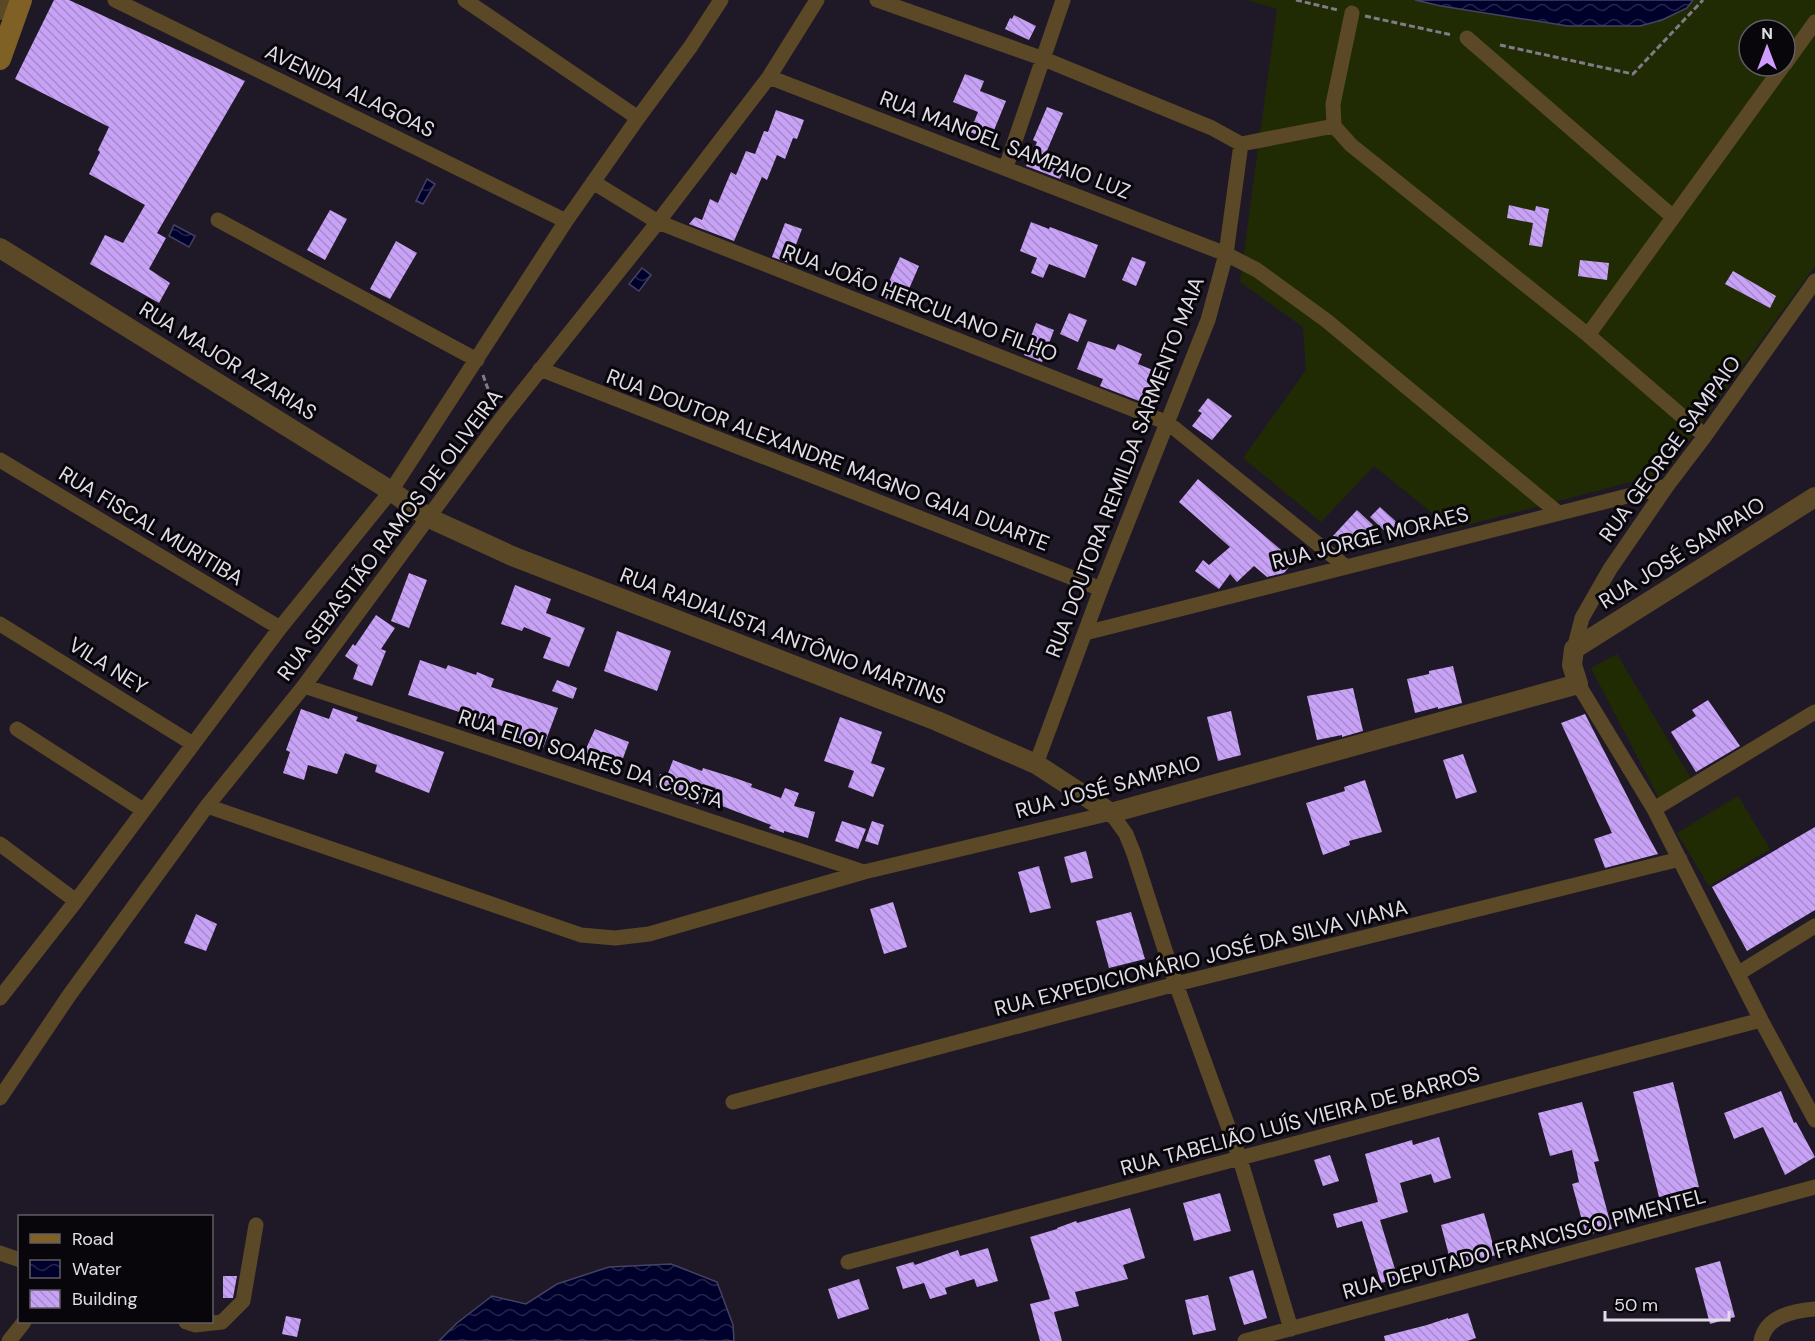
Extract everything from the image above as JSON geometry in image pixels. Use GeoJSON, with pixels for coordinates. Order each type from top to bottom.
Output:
{"type":"FeatureCollection","features":[{"type":"Feature","properties":{"kind":"main road"},"geometry":{"type":"LineString","coordinates":[[0,59],[21,0]]}},
{"type":"Feature","properties":{"kind":"street"},"geometry":{"type":"LineString","coordinates":[[0,10],[12,0]]}},
{"type":"Feature","properties":{"kind":"street","name":"AVENIDA ALAGOAS"},"geometry":{"type":"LineString","coordinates":[[115,0],[566,221]]}},
{"type":"Feature","properties":{"kind":"street"},"geometry":{"type":"LineString","coordinates":[[465,0],[638,118]]}},
{"type":"Feature","properties":{"kind":"street","name":"RUA SEBASTIÃO RAMOS DE OLIVEIRA"},"geometry":{"type":"LineString","coordinates":[[0,998],[76,901],[280,628],[391,491],[566,221],[691,46],[721,0]]}},
{"type":"Feature","properties":{"kind":"street","name":"RUA SEBASTIÃO RAMOS DE OLIVEIRA"},"geometry":{"type":"LineString","coordinates":[[0,1098],[68,997],[207,806],[304,686],[501,419],[658,222],[769,77],[817,0]]}},
{"type":"Feature","properties":{"kind":"street"},"geometry":{"type":"LineString","coordinates":[[877,0],[1044,59],[1212,128],[1241,144],[1335,126]]}},
{"type":"Feature","properties":{"kind":"street"},"geometry":{"type":"LineString","coordinates":[[1006,167],[1064,0]]}},
{"type":"Feature","properties":{"kind":"street"},"geometry":{"type":"LineString","coordinates":[[1352,13],[1333,104],[1335,126],[1352,145],[1588,335],[1705,436]]}},
{"type":"Feature","properties":{"kind":"street"},"geometry":{"type":"LineString","coordinates":[[1797,47],[1815,22]]}},
{"type":"Feature","properties":{"kind":"street"},"geometry":{"type":"LineString","coordinates":[[1467,38],[1673,217]]}},
{"type":"Feature","properties":{"kind":"street","name":"RUA MANOEL SAMPAIO LUZ"},"geometry":{"type":"LineString","coordinates":[[769,77],[1226,254],[1257,270],[1327,321],[1557,512]]}},
{"type":"Feature","properties":{"kind":"street"},"geometry":{"type":"LineString","coordinates":[[1588,335],[1775,78]]}},
{"type":"Feature","properties":{"kind":"street","name":"RUA DOUTORA REMILDA SARMENTO MAIA"},"geometry":{"type":"LineString","coordinates":[[1036,764],[1101,589],[1208,320],[1226,254],[1241,144]]}},
{"type":"Feature","properties":{"kind":"street","name":"RUA JOÃO HERCULANO FILHO"},"geometry":{"type":"LineString","coordinates":[[593,182],[658,222],[1168,423],[1345,566]]}},
{"type":"Feature","properties":{"kind":"street"},"geometry":{"type":"LineString","coordinates":[[218,220],[477,360]]}},
{"type":"Feature","properties":{"kind":"street","name":"RUA MAJOR AZARIAS"},"geometry":{"type":"LineString","coordinates":[[0,248],[391,491],[429,518]]}},
{"type":"Feature","properties":{"kind":"street","name":"RUA GEORGE SAMPAIO"},"geometry":{"type":"LineString","coordinates":[[1574,649],[1582,618],[1610,569],[1815,281]]}},
{"type":"Feature","properties":{"kind":"street","name":"RUA DOUTOR ALEXANDRE MAGNO GAIA DUARTE"},"geometry":{"type":"LineString","coordinates":[[540,369],[1101,589]]}},
{"type":"Feature","properties":{"kind":"street","name":"RUA FISCAL MURITIBA"},"geometry":{"type":"LineString","coordinates":[[0,460],[280,628]]}},
{"type":"Feature","properties":{"kind":"street","name":"RUA JORGE MORAES"},"geometry":{"type":"LineString","coordinates":[[1085,633],[1667,486]]}},
{"type":"Feature","properties":{"kind":"street","name":"RUA JOSÉ SAMPAIO"},"geometry":{"type":"LineString","coordinates":[[1574,649],[1815,497]]}},
{"type":"Feature","properties":{"kind":"street","name":"RUA RADIALISTA ANTÔNIO MARTINS"},"geometry":{"type":"LineString","coordinates":[[429,518],[512,556],[937,721],[1036,764],[1111,813]]}},
{"type":"Feature","properties":{"kind":"street","name":"VILA NEY"},"geometry":{"type":"LineString","coordinates":[[0,624],[193,744]]}},
{"type":"Feature","properties":{"kind":"street"},"geometry":{"type":"LineString","coordinates":[[1574,649],[1572,665],[1578,684],[1654,809],[1761,1020],[1815,1120]]}},
{"type":"Feature","properties":{"kind":"street","name":"RUA JOSÉ SAMPAIO"},"geometry":{"type":"LineString","coordinates":[[207,806],[581,934],[615,938],[650,934],[864,872],[1111,813],[1578,684]]}},
{"type":"Feature","properties":{"kind":"street","name":"RUA ELOI SOARES DA COSTA"},"geometry":{"type":"LineString","coordinates":[[304,686],[864,872]]}},
{"type":"Feature","properties":{"kind":"street"},"geometry":{"type":"LineString","coordinates":[[1654,809],[1815,712]]}},
{"type":"Feature","properties":{"kind":"street"},"geometry":{"type":"LineString","coordinates":[[17,729],[143,810]]}},
{"type":"Feature","properties":{"kind":"street"},"geometry":{"type":"LineString","coordinates":[[1111,813],[1126,834],[1134,854],[1176,984],[1240,1159],[1292,1329]]}},
{"type":"Feature","properties":{"kind":"street"},"geometry":{"type":"LineString","coordinates":[[0,844],[76,901]]}},
{"type":"Feature","properties":{"kind":"street","name":"RUA EXPEDICIONÁRIO JOSÉ DA SILVA VIANA"},"geometry":{"type":"LineString","coordinates":[[733,1102],[1176,984],[1680,859]]}},
{"type":"Feature","properties":{"kind":"street"},"geometry":{"type":"LineString","coordinates":[[1739,974],[1815,926]]}},
{"type":"Feature","properties":{"kind":"street","name":"RUA TABELIÃO LUÍS VIEIRA DE BARROS"},"geometry":{"type":"LineString","coordinates":[[849,1262],[1761,1020]]}},
{"type":"Feature","properties":{"kind":"street","name":"RUA DEPUTADO FRANCISCO PIMENTEL"},"geometry":{"type":"LineString","coordinates":[[1245,1341],[1815,1188]]}},
{"type":"Feature","properties":{"kind":"street"},"geometry":{"type":"LineString","coordinates":[[189,1323],[195,1325],[222,1322],[243,1301],[256,1225]]}},
{"type":"Feature","properties":{"kind":"street"},"geometry":{"type":"LineString","coordinates":[[0,1253],[18,1259]]}},
{"type":"Feature","properties":{"kind":"street"},"geometry":{"type":"LineString","coordinates":[[1761,1338],[1774,1318],[1815,1309]]}},
{"type":"Feature","properties":{"kind":"street"},"geometry":{"type":"LineString","coordinates":[[9,1341],[23,1323]]}},
{"type":"Feature","properties":{"kind":"path"},"geometry":{"type":"LineString","coordinates":[[1296,0],[1633,74],[1703,0]]}},
{"type":"Feature","properties":{"kind":"path"},"geometry":{"type":"LineString","coordinates":[[477,360],[501,419]]}},
{"type":"Feature","properties":{"kind":"green space"},"geometry":{"type":"Polygon","coordinates":[[[1247,0],[1815,0],[1815,266],[1665,473],[1452,529],[1374,466],[1321,522],[1243,458],[1306,370],[1303,327],[1240,282],[1277,9],[1247,0]]]}},
{"type":"Feature","properties":{"kind":"green space"},"geometry":{"type":"Polygon","coordinates":[[[1617,654],[1693,782],[1661,802],[1591,668],[1617,654]]]}},
{"type":"Feature","properties":{"kind":"green space"},"geometry":{"type":"Polygon","coordinates":[[[1738,796],[1770,849],[1709,886],[1677,833],[1738,796]]]}},
{"type":"Feature","properties":{"kind":"water"},"geometry":{"type":"Polygon","coordinates":[[[1415,0],[1693,0],[1687,8],[1662,20],[1640,26],[1568,26],[1415,0]]]}},
{"type":"Feature","properties":{"kind":"water"},"geometry":{"type":"Polygon","coordinates":[[[427,179],[435,184],[423,204],[416,201],[427,179]]]}},
{"type":"Feature","properties":{"kind":"water"},"geometry":{"type":"Polygon","coordinates":[[[174,225],[195,236],[189,247],[169,236],[174,225]]]}},
{"type":"Feature","properties":{"kind":"water"},"geometry":{"type":"Polygon","coordinates":[[[642,268],[651,275],[639,291],[629,284],[642,268]]]}},
{"type":"Feature","properties":{"kind":"water"},"geometry":{"type":"Polygon","coordinates":[[[671,1264],[717,1282],[733,1325],[734,1341],[439,1341],[457,1323],[492,1296],[526,1304],[557,1284],[609,1267],[671,1264]]]}},
{"type":"Feature","properties":{"kind":"building"},"geometry":{"type":"Polygon","coordinates":[[[54,0],[69,0],[245,81],[157,233],[166,238],[149,269],[170,283],[159,303],[90,264],[105,235],[123,243],[145,205],[89,174],[109,127],[15,79],[54,0]]]}},
{"type":"Feature","properties":{"kind":"building"},"geometry":{"type":"Polygon","coordinates":[[[1014,15],[1036,26],[1029,40],[1005,29],[1014,15]]]}},
{"type":"Feature","properties":{"kind":"building"},"geometry":{"type":"Polygon","coordinates":[[[965,74],[984,81],[980,91],[1006,101],[990,140],[970,132],[978,112],[953,102],[965,74]]]}},
{"type":"Feature","properties":{"kind":"building"},"geometry":{"type":"Polygon","coordinates":[[[1047,107],[1063,113],[1043,160],[1064,169],[1060,179],[1026,166],[1037,142],[1033,140],[1047,107]]]}},
{"type":"Feature","properties":{"kind":"building"},"geometry":{"type":"Polygon","coordinates":[[[776,110],[804,120],[797,139],[793,138],[785,159],[777,155],[767,180],[762,177],[734,241],[689,224],[695,217],[702,220],[710,199],[718,203],[731,172],[736,175],[746,151],[755,154],[764,131],[768,132],[776,110]]]}},
{"type":"Feature","properties":{"kind":"building"},"geometry":{"type":"Polygon","coordinates":[[[1509,205],[1535,211],[1536,206],[1549,209],[1542,247],[1529,245],[1533,223],[1507,218],[1509,205]]]}},
{"type":"Feature","properties":{"kind":"building"},"geometry":{"type":"Polygon","coordinates":[[[330,210],[347,219],[325,260],[307,250],[330,210]]]}},
{"type":"Feature","properties":{"kind":"building"},"geometry":{"type":"Polygon","coordinates":[[[1031,222],[1098,245],[1085,278],[1049,264],[1043,278],[1031,273],[1037,258],[1020,251],[1031,222]]]}},
{"type":"Feature","properties":{"kind":"building"},"geometry":{"type":"Polygon","coordinates":[[[785,223],[802,229],[789,263],[772,257],[785,223]]]}},
{"type":"Feature","properties":{"kind":"building"},"geometry":{"type":"Polygon","coordinates":[[[396,241],[417,253],[390,299],[370,289],[396,241]]]}},
{"type":"Feature","properties":{"kind":"building"},"geometry":{"type":"Polygon","coordinates":[[[900,257],[919,266],[902,305],[882,297],[900,257]]]}},
{"type":"Feature","properties":{"kind":"building"},"geometry":{"type":"Polygon","coordinates":[[[1132,257],[1146,262],[1136,286],[1122,280],[1132,257]]]}},
{"type":"Feature","properties":{"kind":"building"},"geometry":{"type":"Polygon","coordinates":[[[1580,260],[1609,263],[1607,280],[1578,276],[1580,260]]]}},
{"type":"Feature","properties":{"kind":"building"},"geometry":{"type":"Polygon","coordinates":[[[1733,271],[1776,296],[1770,308],[1725,284],[1733,271]]]}},
{"type":"Feature","properties":{"kind":"building"},"geometry":{"type":"Polygon","coordinates":[[[1069,313],[1087,320],[1078,342],[1060,334],[1069,313]]]}},
{"type":"Feature","properties":{"kind":"building"},"geometry":{"type":"Polygon","coordinates":[[[1036,323],[1054,330],[1042,362],[1024,355],[1036,323]]]}},
{"type":"Feature","properties":{"kind":"building"},"geometry":{"type":"Polygon","coordinates":[[[1088,341],[1115,350],[1118,344],[1142,354],[1138,364],[1160,373],[1147,404],[1100,386],[1103,379],[1077,369],[1088,341]]]}},
{"type":"Feature","properties":{"kind":"building"},"geometry":{"type":"Polygon","coordinates":[[[1208,398],[1232,416],[1212,440],[1192,426],[1202,413],[1198,411],[1208,398]]]}},
{"type":"Feature","properties":{"kind":"building"},"geometry":{"type":"Polygon","coordinates":[[[1198,479],[1294,561],[1284,573],[1267,577],[1254,566],[1237,582],[1230,574],[1219,589],[1195,571],[1203,560],[1209,565],[1230,547],[1179,502],[1198,479]]]}},
{"type":"Feature","properties":{"kind":"building"},"geometry":{"type":"Polygon","coordinates":[[[1380,507],[1401,526],[1391,537],[1370,517],[1380,507]]]}},
{"type":"Feature","properties":{"kind":"building"},"geometry":{"type":"Polygon","coordinates":[[[1357,510],[1373,525],[1348,553],[1331,538],[1357,510]]]}},
{"type":"Feature","properties":{"kind":"building"},"geometry":{"type":"Polygon","coordinates":[[[409,573],[427,580],[409,628],[391,621],[409,573]]]}},
{"type":"Feature","properties":{"kind":"building"},"geometry":{"type":"Polygon","coordinates":[[[515,585],[551,599],[546,613],[585,628],[569,667],[543,658],[551,638],[524,627],[522,631],[501,624],[515,585]]]}},
{"type":"Feature","properties":{"kind":"building"},"geometry":{"type":"Polygon","coordinates":[[[376,615],[395,628],[381,649],[386,651],[372,686],[353,679],[358,665],[345,656],[353,644],[355,646],[376,615]]]}},
{"type":"Feature","properties":{"kind":"building"},"geometry":{"type":"Polygon","coordinates":[[[617,631],[671,651],[657,691],[604,671],[617,631]]]}},
{"type":"Feature","properties":{"kind":"building"},"geometry":{"type":"Polygon","coordinates":[[[420,660],[446,669],[448,665],[476,675],[477,672],[494,679],[491,687],[558,708],[543,748],[518,738],[520,732],[408,695],[420,660]]]}},
{"type":"Feature","properties":{"kind":"building"},"geometry":{"type":"Polygon","coordinates":[[[1453,666],[1462,703],[1415,713],[1407,679],[1453,666]]]}},
{"type":"Feature","properties":{"kind":"building"},"geometry":{"type":"Polygon","coordinates":[[[557,680],[577,688],[573,699],[552,691],[557,680]]]}},
{"type":"Feature","properties":{"kind":"building"},"geometry":{"type":"Polygon","coordinates":[[[1353,688],[1363,731],[1342,737],[1342,735],[1317,740],[1307,696],[1353,688]]]}},
{"type":"Feature","properties":{"kind":"building"},"geometry":{"type":"Polygon","coordinates":[[[1708,700],[1740,746],[1696,772],[1671,732],[1696,716],[1692,710],[1708,700]]]}},
{"type":"Feature","properties":{"kind":"building"},"geometry":{"type":"Polygon","coordinates":[[[333,708],[358,717],[356,721],[444,752],[429,793],[375,772],[377,765],[345,753],[337,774],[308,765],[304,780],[283,773],[290,752],[286,750],[301,709],[329,719],[333,708]]]}},
{"type":"Feature","properties":{"kind":"building"},"geometry":{"type":"Polygon","coordinates":[[[1231,711],[1241,755],[1218,761],[1207,717],[1231,711]]]}},
{"type":"Feature","properties":{"kind":"building"},"geometry":{"type":"Polygon","coordinates":[[[1585,714],[1658,854],[1605,868],[1594,839],[1612,833],[1561,723],[1585,714]]]}},
{"type":"Feature","properties":{"kind":"building"},"geometry":{"type":"Polygon","coordinates":[[[840,717],[882,732],[871,763],[885,768],[873,797],[848,787],[854,771],[824,761],[840,717]]]}},
{"type":"Feature","properties":{"kind":"building"},"geometry":{"type":"Polygon","coordinates":[[[595,729],[629,742],[619,769],[584,753],[595,729]]]}},
{"type":"Feature","properties":{"kind":"building"},"geometry":{"type":"Polygon","coordinates":[[[1463,754],[1477,792],[1456,799],[1443,760],[1463,754]]]}},
{"type":"Feature","properties":{"kind":"building"},"geometry":{"type":"Polygon","coordinates":[[[673,760],[702,771],[703,768],[752,784],[751,787],[781,798],[785,788],[799,793],[794,806],[815,812],[808,838],[769,828],[771,825],[722,806],[699,800],[698,804],[656,787],[660,774],[667,776],[673,760]]]}},
{"type":"Feature","properties":{"kind":"building"},"geometry":{"type":"Polygon","coordinates":[[[1365,780],[1382,832],[1349,841],[1350,845],[1323,855],[1306,803],[1345,791],[1344,787],[1365,780]]]}},
{"type":"Feature","properties":{"kind":"building"},"geometry":{"type":"Polygon","coordinates":[[[842,821],[866,829],[858,849],[835,841],[842,821]]]}},
{"type":"Feature","properties":{"kind":"building"},"geometry":{"type":"Polygon","coordinates":[[[872,821],[884,825],[878,845],[865,841],[872,821]]]}},
{"type":"Feature","properties":{"kind":"building"},"geometry":{"type":"Polygon","coordinates":[[[1815,827],[1815,910],[1747,951],[1712,887],[1815,827]]]}},
{"type":"Feature","properties":{"kind":"building"},"geometry":{"type":"Polygon","coordinates":[[[1086,851],[1093,878],[1071,883],[1064,857],[1086,851]]]}},
{"type":"Feature","properties":{"kind":"building"},"geometry":{"type":"Polygon","coordinates":[[[1039,866],[1051,908],[1030,913],[1018,872],[1039,866]]]}},
{"type":"Feature","properties":{"kind":"building"},"geometry":{"type":"Polygon","coordinates":[[[893,902],[907,947],[884,954],[870,909],[893,902]]]}},
{"type":"Feature","properties":{"kind":"building"},"geometry":{"type":"Polygon","coordinates":[[[1131,912],[1145,959],[1109,968],[1096,921],[1131,912]]]}},
{"type":"Feature","properties":{"kind":"building"},"geometry":{"type":"Polygon","coordinates":[[[196,914],[217,924],[206,951],[184,943],[196,914]]]}},
{"type":"Feature","properties":{"kind":"building"},"geometry":{"type":"Polygon","coordinates":[[[1673,1082],[1699,1187],[1659,1197],[1633,1092],[1673,1082]]]}},
{"type":"Feature","properties":{"kind":"building"},"geometry":{"type":"Polygon","coordinates":[[[1781,1091],[1794,1123],[1796,1122],[1815,1157],[1785,1175],[1763,1127],[1734,1139],[1724,1113],[1781,1091]]]}},
{"type":"Feature","properties":{"kind":"building"},"geometry":{"type":"Polygon","coordinates":[[[1582,1102],[1599,1161],[1594,1162],[1612,1229],[1586,1235],[1572,1184],[1579,1182],[1572,1150],[1550,1156],[1538,1113],[1582,1102]]]}},
{"type":"Feature","properties":{"kind":"building"},"geometry":{"type":"Polygon","coordinates":[[[1439,1137],[1451,1178],[1434,1183],[1431,1174],[1400,1183],[1408,1212],[1380,1220],[1398,1279],[1381,1283],[1362,1221],[1337,1228],[1333,1214],[1378,1202],[1365,1154],[1412,1140],[1413,1145],[1439,1137]]]}},
{"type":"Feature","properties":{"kind":"building"},"geometry":{"type":"Polygon","coordinates":[[[1330,1155],[1339,1181],[1323,1186],[1314,1160],[1330,1155]]]}},
{"type":"Feature","properties":{"kind":"building"},"geometry":{"type":"Polygon","coordinates":[[[1220,1193],[1231,1231],[1194,1241],[1183,1203],[1220,1193]]]}},
{"type":"Feature","properties":{"kind":"building"},"geometry":{"type":"Polygon","coordinates":[[[1130,1208],[1145,1258],[1123,1265],[1128,1279],[1075,1292],[1079,1306],[1054,1312],[1062,1341],[1040,1341],[1030,1304],[1050,1299],[1030,1237],[1076,1221],[1077,1223],[1130,1208]]]}},
{"type":"Feature","properties":{"kind":"building"},"geometry":{"type":"Polygon","coordinates":[[[1484,1213],[1496,1255],[1452,1267],[1441,1225],[1484,1213]]]}},
{"type":"Feature","properties":{"kind":"building"},"geometry":{"type":"Polygon","coordinates":[[[988,1248],[998,1281],[977,1287],[974,1279],[945,1288],[947,1294],[930,1299],[924,1283],[903,1289],[896,1267],[913,1262],[915,1265],[958,1250],[960,1256],[988,1248]]]}},
{"type":"Feature","properties":{"kind":"building"},"geometry":{"type":"Polygon","coordinates":[[[1720,1261],[1735,1317],[1710,1324],[1695,1268],[1720,1261]]]}},
{"type":"Feature","properties":{"kind":"building"},"geometry":{"type":"Polygon","coordinates":[[[1253,1270],[1267,1318],[1244,1325],[1229,1277],[1253,1270]]]}},
{"type":"Feature","properties":{"kind":"building"},"geometry":{"type":"Polygon","coordinates":[[[223,1276],[237,1276],[233,1298],[223,1298],[223,1276]]]}},
{"type":"Feature","properties":{"kind":"building"},"geometry":{"type":"Polygon","coordinates":[[[859,1279],[869,1309],[838,1319],[828,1289],[859,1279]]]}},
{"type":"Feature","properties":{"kind":"building"},"geometry":{"type":"Polygon","coordinates":[[[1208,1295],[1216,1330],[1193,1335],[1185,1300],[1208,1295]]]}},
{"type":"Feature","properties":{"kind":"building"},"geometry":{"type":"Polygon","coordinates":[[[1468,1313],[1476,1338],[1467,1341],[1385,1341],[1384,1336],[1468,1313]]]}},
{"type":"Feature","properties":{"kind":"building"},"geometry":{"type":"Polygon","coordinates":[[[286,1316],[301,1319],[297,1337],[282,1334],[286,1316]]]}}]}
